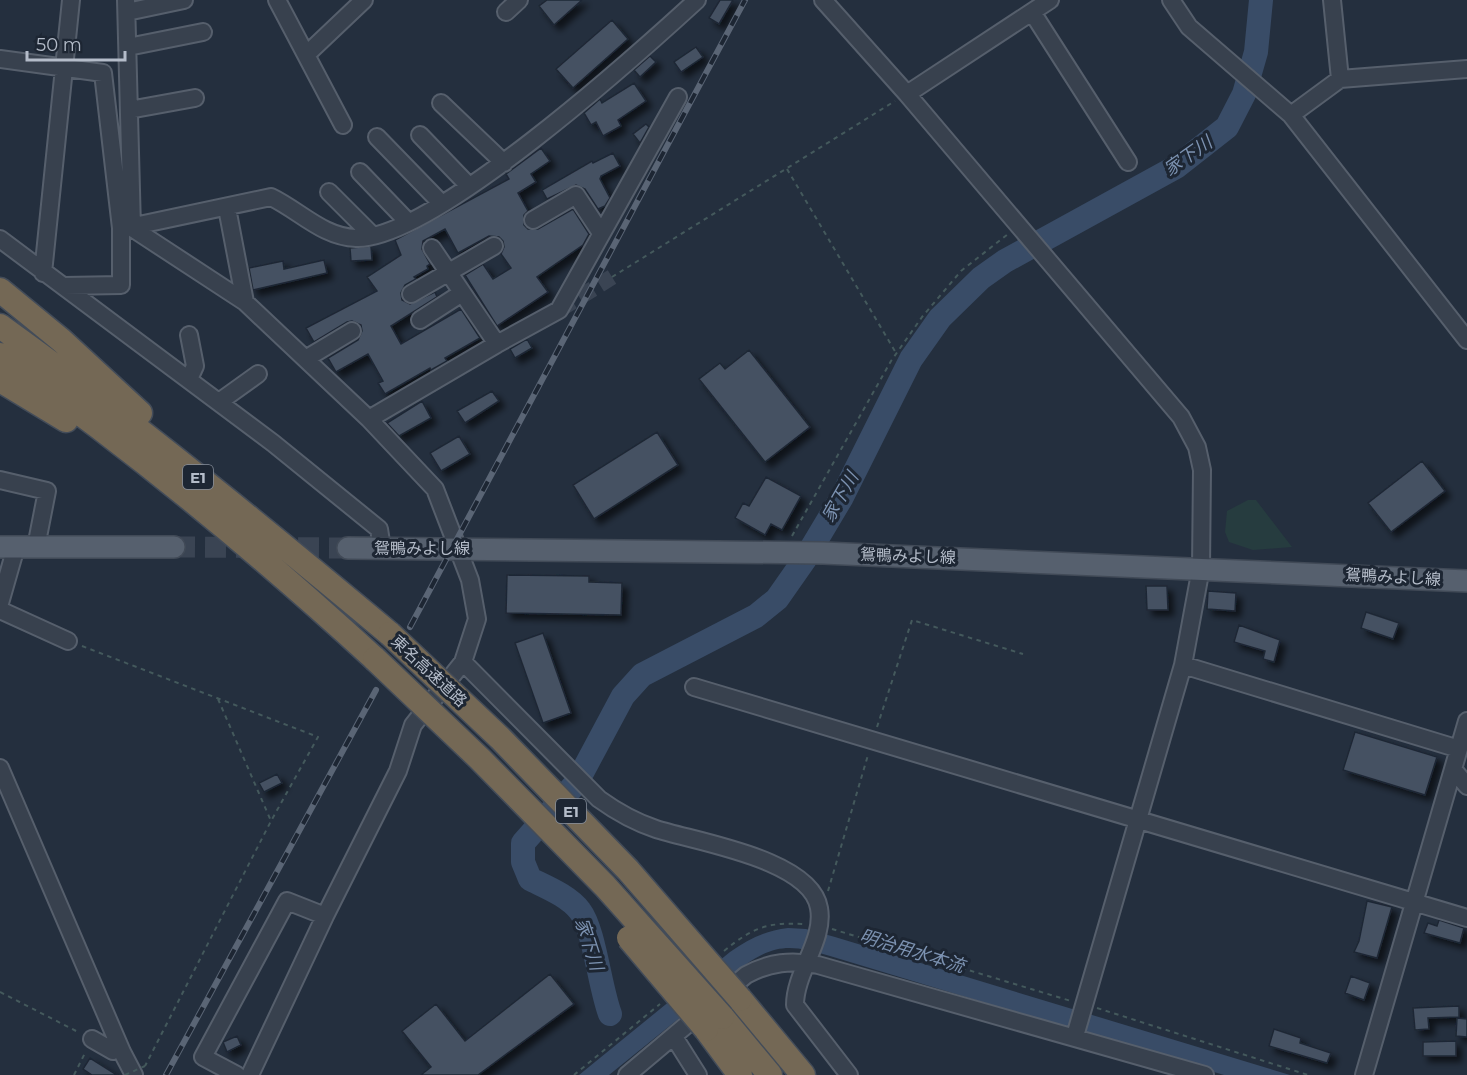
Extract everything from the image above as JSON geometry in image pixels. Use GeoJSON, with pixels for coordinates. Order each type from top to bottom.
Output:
{"type":"FeatureCollection","features":[{"type":"Feature","properties":{"kind":"highway"},"geometry":{"type":"LineString","coordinates":[[0,290],[61,340],[147,419],[166,451]]}},
{"type":"Feature","properties":{"kind":"highway","name":"東名高速道路"},"geometry":{"type":"LineString","coordinates":[[0,327],[77,382],[166,451],[390,634],[500,738],[628,870],[740,999],[802,1075]]}},
{"type":"Feature","properties":{"kind":"highway","name":"東名高速道路"},"geometry":{"type":"LineString","coordinates":[[0,355],[172,483],[318,607],[375,659],[480,759],[605,886],[714,1023],[770,1075]]}},
{"type":"Feature","properties":{"kind":"highway"},"geometry":{"type":"LineString","coordinates":[[0,380],[70,423],[273,583],[318,607]]}},
{"type":"Feature","properties":{"kind":"highway"},"geometry":{"type":"LineString","coordinates":[[714,1023],[740,1075]]}},
{"type":"Feature","properties":{"kind":"main road"},"geometry":{"type":"LineString","coordinates":[[17,547],[174,548]]}},
{"type":"Feature","properties":{"kind":"main road","name":"鴛鴨みよし線"},"geometry":{"type":"LineString","coordinates":[[348,548],[790,552],[1467,581]]}},
{"type":"Feature","properties":{"kind":"street"},"geometry":{"type":"LineString","coordinates":[[43,273],[66,69],[71,0]]}},
{"type":"Feature","properties":{"kind":"street"},"geometry":{"type":"LineString","coordinates":[[64,286],[122,285],[127,228],[129,110],[126,6],[184,0]]}},
{"type":"Feature","properties":{"kind":"street"},"geometry":{"type":"LineString","coordinates":[[277,0],[343,125]]}},
{"type":"Feature","properties":{"kind":"street"},"geometry":{"type":"LineString","coordinates":[[306,55],[364,0]]}},
{"type":"Feature","properties":{"kind":"street"},"geometry":{"type":"LineString","coordinates":[[506,12],[519,0]]}},
{"type":"Feature","properties":{"kind":"street"},"geometry":{"type":"LineString","coordinates":[[660,34],[655,25],[680,0]]}},
{"type":"Feature","properties":{"kind":"street"},"geometry":{"type":"LineString","coordinates":[[127,228],[272,197],[289,205],[316,226],[337,236],[358,238],[373,236],[408,222],[442,204],[504,163],[660,34],[697,0]]}},
{"type":"Feature","properties":{"kind":"street"},"geometry":{"type":"LineString","coordinates":[[823,0],[907,94],[1044,259],[1181,417],[1197,447],[1203,470],[1202,568],[1183,665],[1075,1036]]}},
{"type":"Feature","properties":{"kind":"street"},"geometry":{"type":"LineString","coordinates":[[907,94],[1050,0]]}},
{"type":"Feature","properties":{"kind":"street"},"geometry":{"type":"LineString","coordinates":[[1171,0],[1189,27],[1291,115],[1467,340]]}},
{"type":"Feature","properties":{"kind":"street"},"geometry":{"type":"LineString","coordinates":[[1332,0],[1340,79]]}},
{"type":"Feature","properties":{"kind":"street"},"geometry":{"type":"LineString","coordinates":[[1032,12],[1128,162]]}},
{"type":"Feature","properties":{"kind":"street"},"geometry":{"type":"LineString","coordinates":[[128,47],[203,32]]}},
{"type":"Feature","properties":{"kind":"street"},"geometry":{"type":"LineString","coordinates":[[0,59],[103,73],[127,228],[245,302],[307,358],[369,419],[435,489],[470,580],[477,619],[463,662],[413,725],[398,771],[325,916],[250,1075]]}},
{"type":"Feature","properties":{"kind":"street"},"geometry":{"type":"LineString","coordinates":[[1291,115],[1340,79],[1467,69]]}},
{"type":"Feature","properties":{"kind":"street"},"geometry":{"type":"LineString","coordinates":[[369,419],[559,310],[678,97]]}},
{"type":"Feature","properties":{"kind":"street"},"geometry":{"type":"LineString","coordinates":[[129,110],[195,98]]}},
{"type":"Feature","properties":{"kind":"street"},"geometry":{"type":"LineString","coordinates":[[441,103],[504,163]]}},
{"type":"Feature","properties":{"kind":"street"},"geometry":{"type":"LineString","coordinates":[[420,135],[469,186]]}},
{"type":"Feature","properties":{"kind":"street"},"geometry":{"type":"LineString","coordinates":[[377,137],[442,204]]}},
{"type":"Feature","properties":{"kind":"street"},"geometry":{"type":"LineString","coordinates":[[360,172],[408,222]]}},
{"type":"Feature","properties":{"kind":"street"},"geometry":{"type":"LineString","coordinates":[[328,192],[373,236]]}},
{"type":"Feature","properties":{"kind":"street"},"geometry":{"type":"LineString","coordinates":[[533,220],[576,195],[601,233]]}},
{"type":"Feature","properties":{"kind":"street"},"geometry":{"type":"LineString","coordinates":[[227,208],[245,302]]}},
{"type":"Feature","properties":{"kind":"street"},"geometry":{"type":"LineString","coordinates":[[0,239],[189,379],[379,529],[382,548]]}},
{"type":"Feature","properties":{"kind":"street"},"geometry":{"type":"LineString","coordinates":[[411,294],[494,246]]}},
{"type":"Feature","properties":{"kind":"street"},"geometry":{"type":"LineString","coordinates":[[432,248],[497,344]]}},
{"type":"Feature","properties":{"kind":"street"},"geometry":{"type":"LineString","coordinates":[[420,320],[462,293]]}},
{"type":"Feature","properties":{"kind":"street"},"geometry":{"type":"LineString","coordinates":[[307,358],[352,331]]}},
{"type":"Feature","properties":{"kind":"street"},"geometry":{"type":"LineString","coordinates":[[189,336],[195,366],[189,379]]}},
{"type":"Feature","properties":{"kind":"street"},"geometry":{"type":"LineString","coordinates":[[219,402],[258,374]]}},
{"type":"Feature","properties":{"kind":"street"},"geometry":{"type":"LineString","coordinates":[[0,480],[47,491],[17,547],[0,603]]}},
{"type":"Feature","properties":{"kind":"street"},"geometry":{"type":"LineString","coordinates":[[0,610],[68,640]]}},
{"type":"Feature","properties":{"kind":"street"},"geometry":{"type":"LineString","coordinates":[[463,662],[600,799],[622,815],[656,829],[762,858],[794,876],[809,889],[818,905],[818,925],[797,984],[795,1005],[849,1075]]}},
{"type":"Feature","properties":{"kind":"street"},"geometry":{"type":"LineString","coordinates":[[1183,665],[1459,749]]}},
{"type":"Feature","properties":{"kind":"street"},"geometry":{"type":"LineString","coordinates":[[694,687],[1467,918]]}},
{"type":"Feature","properties":{"kind":"street"},"geometry":{"type":"LineString","coordinates":[[1364,1075],[1466,729]]}},
{"type":"Feature","properties":{"kind":"street"},"geometry":{"type":"LineString","coordinates":[[0,768],[122,1052],[140,1071]]}},
{"type":"Feature","properties":{"kind":"street"},"geometry":{"type":"LineString","coordinates":[[1453,769],[1467,786]]}},
{"type":"Feature","properties":{"kind":"street"},"geometry":{"type":"LineString","coordinates":[[237,1075],[203,1057],[287,901],[325,916]]}},
{"type":"Feature","properties":{"kind":"street"},"geometry":{"type":"LineString","coordinates":[[65,916],[62,928],[113,1051],[92,1039]]}},
{"type":"Feature","properties":{"kind":"street"},"geometry":{"type":"LineString","coordinates":[[627,1075],[746,975],[766,964],[807,959],[1205,1075]]}},
{"type":"Feature","properties":{"kind":"street"},"geometry":{"type":"LineString","coordinates":[[674,1037],[698,1075]]}},
{"type":"Feature","properties":{"kind":"path"},"geometry":{"type":"LineString","coordinates":[[612,278],[907,94]]}},
{"type":"Feature","properties":{"kind":"path"},"geometry":{"type":"LineString","coordinates":[[787,169],[896,353]]}},
{"type":"Feature","properties":{"kind":"path"},"geometry":{"type":"LineString","coordinates":[[790,552],[792,534],[896,353],[922,316],[961,271],[1020,230]]}},
{"type":"Feature","properties":{"kind":"path"},"geometry":{"type":"LineString","coordinates":[[818,905],[826,897],[912,620],[1023,654]]}},
{"type":"Feature","properties":{"kind":"path"},"geometry":{"type":"LineString","coordinates":[[68,640],[318,737],[271,821],[140,1071],[125,1075]]}},
{"type":"Feature","properties":{"kind":"path"},"geometry":{"type":"LineString","coordinates":[[218,699],[271,821]]}},
{"type":"Feature","properties":{"kind":"path"},"geometry":{"type":"LineString","coordinates":[[0,992],[92,1039],[74,1075]]}},
{"type":"Feature","properties":{"kind":"green space"},"geometry":{"type":"Polygon","coordinates":[[[1248,500],[1256,500],[1292,547],[1253,550],[1229,542],[1225,532],[1227,511],[1248,500]]]}},
{"type":"Feature","properties":{"kind":"water","name":"明治用水本流"},"geometry":{"type":"Polygon","coordinates":[[[788,928],[806,929],[835,937],[1290,1075],[1224,1075],[830,956],[786,948],[767,952],[745,965],[609,1075],[579,1075],[730,952],[757,936],[788,928]]]}},
{"type":"Feature","properties":{"kind":"building"},"geometry":{"type":"Polygon","coordinates":[[[547,0],[582,0],[554,25],[539,6],[547,0]]]}},
{"type":"Feature","properties":{"kind":"building"},"geometry":{"type":"Polygon","coordinates":[[[720,0],[733,0],[719,24],[709,18],[720,0]]]}},
{"type":"Feature","properties":{"kind":"building"},"geometry":{"type":"Polygon","coordinates":[[[612,20],[628,39],[573,88],[556,69],[612,20]]]}},
{"type":"Feature","properties":{"kind":"building"},"geometry":{"type":"Polygon","coordinates":[[[696,47],[703,57],[681,72],[674,62],[696,47]]]}},
{"type":"Feature","properties":{"kind":"building"},"geometry":{"type":"Polygon","coordinates":[[[650,56],[656,62],[640,77],[634,70],[650,56]]]}},
{"type":"Feature","properties":{"kind":"building"},"geometry":{"type":"Polygon","coordinates":[[[634,83],[646,101],[618,120],[621,126],[603,136],[596,122],[591,125],[584,113],[600,99],[602,103],[634,83]]]}},
{"type":"Feature","properties":{"kind":"building"},"geometry":{"type":"Polygon","coordinates":[[[646,124],[649,127],[640,143],[633,134],[646,124]]]}},
{"type":"Feature","properties":{"kind":"building"},"geometry":{"type":"Polygon","coordinates":[[[541,148],[550,161],[531,174],[536,182],[518,193],[528,211],[524,215],[524,225],[528,229],[538,229],[573,209],[589,234],[583,245],[537,277],[548,292],[497,326],[465,275],[483,264],[493,279],[511,268],[501,254],[504,247],[503,241],[499,237],[489,236],[458,253],[445,229],[423,241],[422,249],[430,264],[427,266],[428,269],[405,285],[401,293],[402,300],[410,304],[435,292],[437,297],[391,326],[401,344],[461,309],[480,338],[445,358],[447,361],[431,370],[430,368],[385,394],[378,383],[383,381],[368,354],[336,372],[328,358],[358,340],[362,331],[361,325],[352,321],[347,322],[314,342],[306,328],[377,291],[367,277],[401,255],[395,240],[509,179],[506,174],[541,148]]]}},
{"type":"Feature","properties":{"kind":"building"},"geometry":{"type":"Polygon","coordinates":[[[613,153],[620,166],[601,176],[600,179],[610,198],[605,206],[598,209],[585,189],[576,185],[547,199],[542,190],[592,161],[593,163],[613,153]]]}},
{"type":"Feature","properties":{"kind":"building"},"geometry":{"type":"Polygon","coordinates":[[[371,246],[372,260],[351,261],[350,248],[371,246]]]}},
{"type":"Feature","properties":{"kind":"building"},"geometry":{"type":"Polygon","coordinates":[[[324,260],[327,273],[253,290],[249,268],[283,261],[284,269],[324,260]]]}},
{"type":"Feature","properties":{"kind":"building"},"geometry":{"type":"Polygon","coordinates":[[[527,339],[532,348],[515,358],[510,349],[527,339]]]}},
{"type":"Feature","properties":{"kind":"building"},"geometry":{"type":"Polygon","coordinates":[[[749,350],[810,427],[765,462],[699,379],[720,363],[725,369],[749,350]]]}},
{"type":"Feature","properties":{"kind":"building"},"geometry":{"type":"Polygon","coordinates":[[[492,391],[499,401],[465,423],[457,411],[492,391]]]}},
{"type":"Feature","properties":{"kind":"building"},"geometry":{"type":"Polygon","coordinates":[[[422,401],[431,418],[399,436],[387,423],[422,401]]]}},
{"type":"Feature","properties":{"kind":"building"},"geometry":{"type":"Polygon","coordinates":[[[657,432],[678,465],[594,519],[573,485],[657,432]]]}},
{"type":"Feature","properties":{"kind":"building"},"geometry":{"type":"Polygon","coordinates":[[[459,436],[470,454],[441,471],[430,453],[459,436]]]}},
{"type":"Feature","properties":{"kind":"building"},"geometry":{"type":"Polygon","coordinates":[[[1422,461],[1445,491],[1391,532],[1368,503],[1422,461]]]}},
{"type":"Feature","properties":{"kind":"building"},"geometry":{"type":"Polygon","coordinates":[[[766,477],[801,496],[782,530],[771,524],[765,535],[735,518],[743,503],[749,506],[766,477]]]}},
{"type":"Feature","properties":{"kind":"building"},"geometry":{"type":"Polygon","coordinates":[[[507,575],[589,576],[589,582],[622,583],[621,615],[506,613],[507,575]]]}},
{"type":"Feature","properties":{"kind":"building"},"geometry":{"type":"Polygon","coordinates":[[[1146,586],[1167,586],[1168,610],[1147,610],[1146,586]]]}},
{"type":"Feature","properties":{"kind":"building"},"geometry":{"type":"Polygon","coordinates":[[[1208,591],[1236,593],[1235,611],[1207,609],[1208,591]]]}},
{"type":"Feature","properties":{"kind":"building"},"geometry":{"type":"Polygon","coordinates":[[[1366,612],[1399,623],[1393,639],[1361,628],[1366,612]]]}},
{"type":"Feature","properties":{"kind":"building"},"geometry":{"type":"Polygon","coordinates":[[[1239,625],[1280,640],[1274,662],[1263,659],[1265,651],[1234,642],[1239,625]]]}},
{"type":"Feature","properties":{"kind":"building"},"geometry":{"type":"Polygon","coordinates":[[[543,633],[571,713],[543,723],[515,643],[543,633]]]}},
{"type":"Feature","properties":{"kind":"building"},"geometry":{"type":"Polygon","coordinates":[[[1355,732],[1437,757],[1425,795],[1343,770],[1355,732]]]}},
{"type":"Feature","properties":{"kind":"building"},"geometry":{"type":"Polygon","coordinates":[[[277,774],[282,783],[264,792],[259,783],[277,774]]]}},
{"type":"Feature","properties":{"kind":"building"},"geometry":{"type":"Polygon","coordinates":[[[1367,901],[1392,907],[1377,958],[1354,952],[1359,941],[1367,901]]]}},
{"type":"Feature","properties":{"kind":"building"},"geometry":{"type":"Polygon","coordinates":[[[1439,920],[1464,928],[1460,943],[1424,933],[1428,923],[1437,926],[1439,920]]]}},
{"type":"Feature","properties":{"kind":"building"},"geometry":{"type":"Polygon","coordinates":[[[550,974],[574,1004],[478,1075],[421,1075],[431,1067],[402,1031],[436,1004],[465,1041],[550,974]]]}},
{"type":"Feature","properties":{"kind":"building"},"geometry":{"type":"Polygon","coordinates":[[[1351,976],[1370,983],[1364,1000],[1345,993],[1351,976]]]}},
{"type":"Feature","properties":{"kind":"building"},"geometry":{"type":"Polygon","coordinates":[[[1459,1006],[1459,1017],[1428,1018],[1429,1029],[1415,1030],[1413,1008],[1459,1006]]]}},
{"type":"Feature","properties":{"kind":"building"},"geometry":{"type":"Polygon","coordinates":[[[1457,1018],[1467,1019],[1467,1037],[1456,1036],[1457,1018]]]}},
{"type":"Feature","properties":{"kind":"building"},"geometry":{"type":"Polygon","coordinates":[[[1274,1029],[1301,1038],[1300,1043],[1331,1053],[1327,1063],[1269,1046],[1274,1029]]]}},
{"type":"Feature","properties":{"kind":"building"},"geometry":{"type":"Polygon","coordinates":[[[237,1036],[241,1045],[227,1052],[223,1042],[237,1036]]]}},
{"type":"Feature","properties":{"kind":"building"},"geometry":{"type":"Polygon","coordinates":[[[1456,1041],[1456,1056],[1423,1056],[1423,1042],[1456,1041]]]}},
{"type":"Feature","properties":{"kind":"building"},"geometry":{"type":"Polygon","coordinates":[[[90,1058],[117,1075],[92,1075],[83,1069],[90,1058]]]}},
{"type":"Feature","properties":{"kind":"waterway","name":"家下川"},"geometry":{"type":"LineString","coordinates":[[610,1014],[585,920],[570,901],[530,879],[523,862],[523,843],[577,782],[623,696],[642,675],[756,616],[777,599],[805,559],[842,497],[911,359],[940,318],[981,278],[1005,261],[1176,167],[1227,127],[1244,94],[1256,52],[1261,0]]}},
{"type":"Feature","properties":{"kind":"tunnel"},"geometry":{"type":"LineString","coordinates":[[559,310],[612,277]]}},
{"type":"Feature","properties":{"kind":"tunnel"},"geometry":{"type":"LineString","coordinates":[[174,547],[348,548]]}},
{"type":"Feature","properties":{"kind":"railway"},"geometry":{"type":"LineString","coordinates":[[410,627],[745,0]]}},
{"type":"Feature","properties":{"kind":"railway"},"geometry":{"type":"LineString","coordinates":[[166,1075],[376,690]]}}]}
